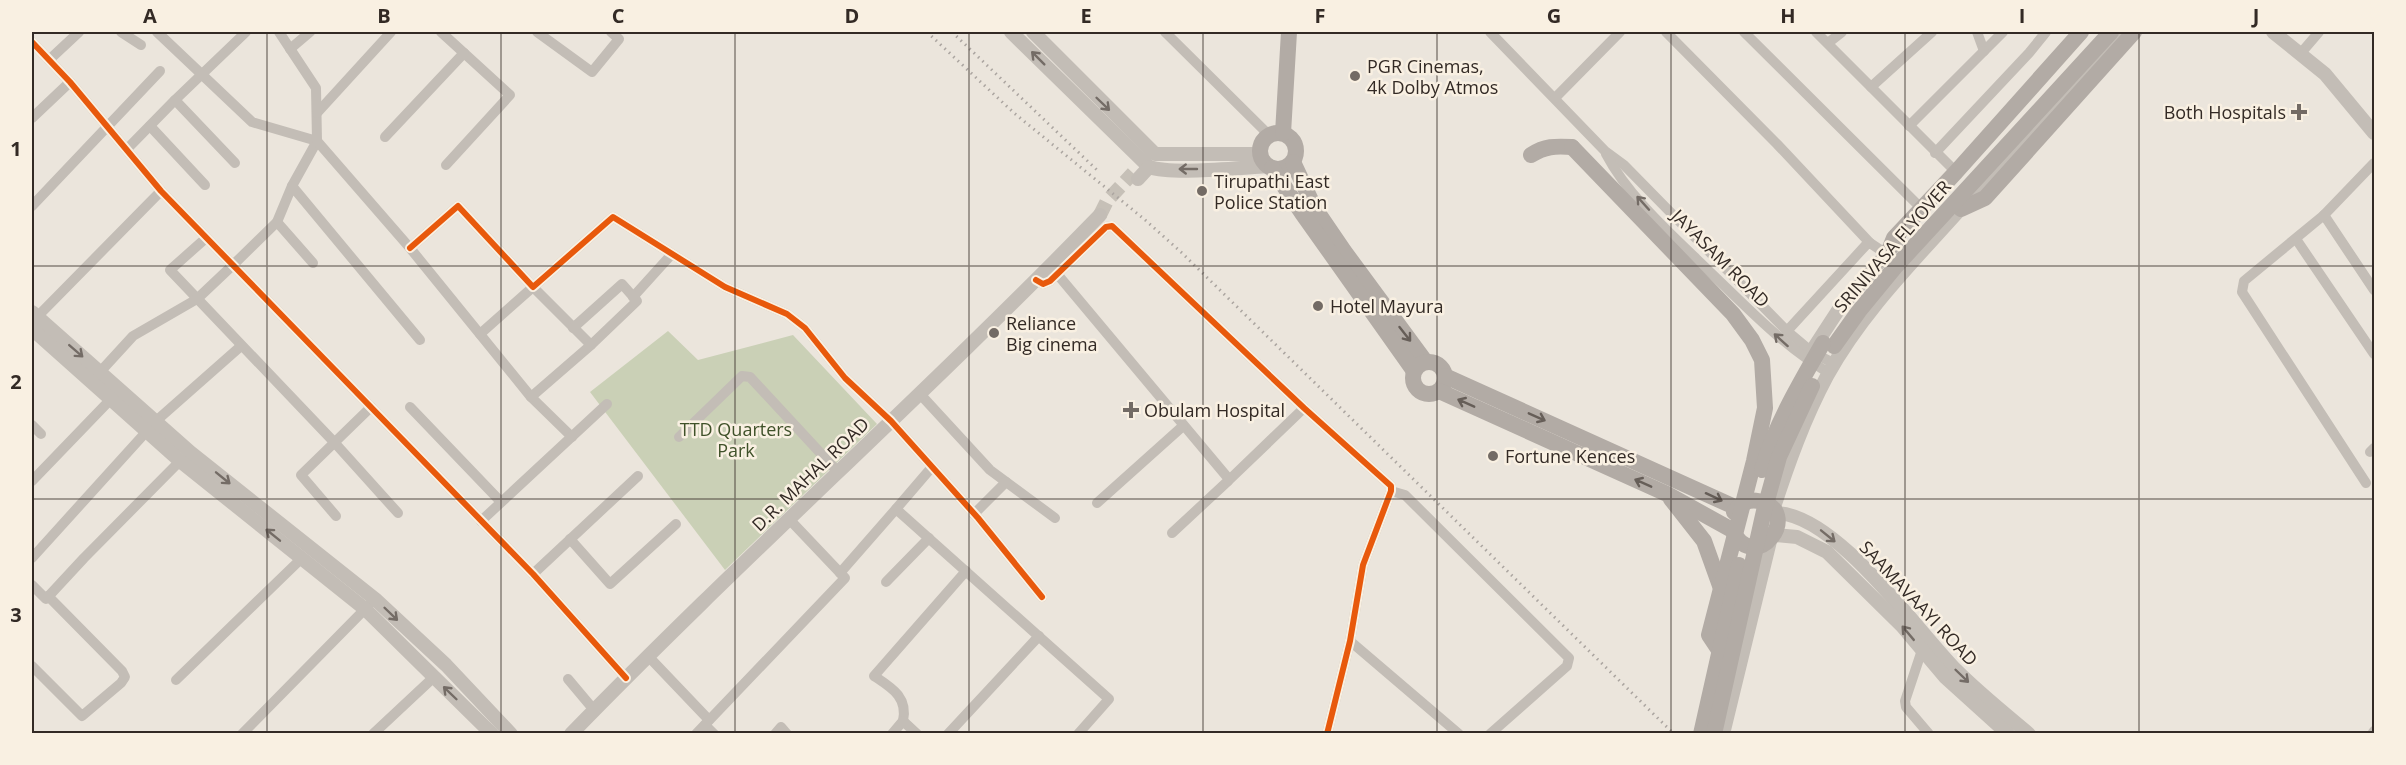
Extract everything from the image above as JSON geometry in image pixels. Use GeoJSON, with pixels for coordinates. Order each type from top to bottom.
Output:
{"type":"FeatureCollection","features":[{"type":"Feature","properties":{"kind":"main road"},"geometry":{"type":"LineString","coordinates":[[1289,32],[1276,134],[1261,145],[1267,163],[1302,213],[1420,366]]}},
{"type":"Feature","properties":{"kind":"main road"},"geometry":{"type":"LineString","coordinates":[[1890,247],[2081,32]]}},
{"type":"Feature","properties":{"kind":"main road","name":"SRINIVASA FLYOVER"},"geometry":{"type":"LineString","coordinates":[[1701,734],[1768,450],[1823,343],[1874,274],[2095,32]]}},
{"type":"Feature","properties":{"kind":"main road","name":"SRINIVASA FLYOVER"},"geometry":{"type":"LineString","coordinates":[[1714,734],[1764,511],[1779,457],[1806,395],[1834,346],[1896,266],[2111,32]]}},
{"type":"Feature","properties":{"kind":"main road"},"geometry":{"type":"LineString","coordinates":[[1961,209],[1985,198],[2134,32]]}},
{"type":"Feature","properties":{"kind":"main road"},"geometry":{"type":"LineString","coordinates":[[1267,163],[1281,169],[1293,162],[1296,154],[1296,145],[1291,137],[1276,134]]}},
{"type":"Feature","properties":{"kind":"main road"},"geometry":{"type":"LineString","coordinates":[[1531,155],[1542,148],[1572,147],[1733,314],[1752,340],[1762,360],[1765,408],[1754,461],[1709,635],[1719,650]]}},
{"type":"Feature","properties":{"kind":"main road"},"geometry":{"type":"LineString","coordinates":[[1293,162],[1314,207],[1420,366]]}},
{"type":"Feature","properties":{"kind":"main road"},"geometry":{"type":"LineString","coordinates":[[1420,366],[1438,365],[1442,383]]}},
{"type":"Feature","properties":{"kind":"main road"},"geometry":{"type":"LineString","coordinates":[[1420,366],[1413,383],[1420,392],[1432,394],[1442,383]]}},
{"type":"Feature","properties":{"kind":"main road"},"geometry":{"type":"LineString","coordinates":[[1442,383],[1740,506]]}},
{"type":"Feature","properties":{"kind":"main road"},"geometry":{"type":"LineString","coordinates":[[1442,383],[1667,494],[1734,534],[1748,546],[1763,545],[1772,538],[1777,528],[1774,512],[1766,503],[1756,500],[1740,506],[1731,520],[1734,534]]}},
{"type":"Feature","properties":{"kind":"main road"},"geometry":{"type":"LineString","coordinates":[[1667,494],[1704,541],[1724,595]]}},
{"type":"Feature","properties":{"kind":"street"},"geometry":{"type":"LineString","coordinates":[[49,60],[79,32]]}},
{"type":"Feature","properties":{"kind":"street"},"geometry":{"type":"LineString","coordinates":[[121,32],[141,45]]}},
{"type":"Feature","properties":{"kind":"street"},"geometry":{"type":"LineString","coordinates":[[157,32],[252,122],[317,141],[410,248],[531,397],[572,437]]}},
{"type":"Feature","properties":{"kind":"street"},"geometry":{"type":"LineString","coordinates":[[127,149],[200,74],[246,32]]}},
{"type":"Feature","properties":{"kind":"street"},"geometry":{"type":"LineString","coordinates":[[100,372],[133,336],[196,299],[277,222],[292,186],[317,141],[316,88],[279,32]]}},
{"type":"Feature","properties":{"kind":"street"},"geometry":{"type":"LineString","coordinates":[[290,49],[310,32]]}},
{"type":"Feature","properties":{"kind":"street"},"geometry":{"type":"LineString","coordinates":[[317,113],[391,32]]}},
{"type":"Feature","properties":{"kind":"street"},"geometry":{"type":"LineString","coordinates":[[441,32],[510,95],[446,165]]}},
{"type":"Feature","properties":{"kind":"street"},"geometry":{"type":"LineString","coordinates":[[537,32],[592,72],[619,39],[611,32]]}},
{"type":"Feature","properties":{"kind":"street"},"geometry":{"type":"LineString","coordinates":[[1011,32],[1146,164],[1165,169],[1196,170],[1267,163]]}},
{"type":"Feature","properties":{"kind":"street"},"geometry":{"type":"LineString","coordinates":[[1033,32],[1155,154],[1267,163]]}},
{"type":"Feature","properties":{"kind":"street"},"geometry":{"type":"LineString","coordinates":[[1165,32],[1276,134]]}},
{"type":"Feature","properties":{"kind":"street","name":"JAYASAM ROAD"},"geometry":{"type":"LineString","coordinates":[[1490,32],[1605,151],[1624,165],[1809,356]]}},
{"type":"Feature","properties":{"kind":"street"},"geometry":{"type":"LineString","coordinates":[[1554,98],[1620,32]]}},
{"type":"Feature","properties":{"kind":"street"},"geometry":{"type":"LineString","coordinates":[[1666,32],[1777,144],[1870,243],[1890,247]]}},
{"type":"Feature","properties":{"kind":"street"},"geometry":{"type":"LineString","coordinates":[[1744,32],[1923,209]]}},
{"type":"Feature","properties":{"kind":"street"},"geometry":{"type":"LineString","coordinates":[[1816,32],[1956,172]]}},
{"type":"Feature","properties":{"kind":"street"},"geometry":{"type":"LineString","coordinates":[[1828,43],[1842,32]]}},
{"type":"Feature","properties":{"kind":"street"},"geometry":{"type":"LineString","coordinates":[[1871,87],[1932,32]]}},
{"type":"Feature","properties":{"kind":"street"},"geometry":{"type":"LineString","coordinates":[[1977,32],[1984,51]]}},
{"type":"Feature","properties":{"kind":"street"},"geometry":{"type":"LineString","coordinates":[[1909,126],[2003,32]]}},
{"type":"Feature","properties":{"kind":"street"},"geometry":{"type":"LineString","coordinates":[[1935,153],[2046,32]]}},
{"type":"Feature","properties":{"kind":"street"},"geometry":{"type":"LineString","coordinates":[[1740,506],[1785,397],[1839,309],[1890,247],[2091,32]]}},
{"type":"Feature","properties":{"kind":"street"},"geometry":{"type":"LineString","coordinates":[[1774,512],[1793,447],[1832,369],[1883,294],[2122,32]]}},
{"type":"Feature","properties":{"kind":"street"},"geometry":{"type":"LineString","coordinates":[[2273,32],[2304,50],[2374,133]]}},
{"type":"Feature","properties":{"kind":"street"},"geometry":{"type":"LineString","coordinates":[[2286,32],[2374,118]]}},
{"type":"Feature","properties":{"kind":"street"},"geometry":{"type":"LineString","coordinates":[[2304,50],[2319,32]]}},
{"type":"Feature","properties":{"kind":"street"},"geometry":{"type":"LineString","coordinates":[[32,42],[109,127],[161,191],[533,574],[626,678]]}},
{"type":"Feature","properties":{"kind":"street"},"geometry":{"type":"LineString","coordinates":[[385,137],[464,53]]}},
{"type":"Feature","properties":{"kind":"street"},"geometry":{"type":"LineString","coordinates":[[32,206],[160,71]]}},
{"type":"Feature","properties":{"kind":"street"},"geometry":{"type":"LineString","coordinates":[[32,118],[70,82]]}},
{"type":"Feature","properties":{"kind":"street"},"geometry":{"type":"LineString","coordinates":[[175,100],[235,163]]}},
{"type":"Feature","properties":{"kind":"street"},"geometry":{"type":"LineString","coordinates":[[150,126],[205,185]]}},
{"type":"Feature","properties":{"kind":"street","name":"JAYASAM ROAD"},"geometry":{"type":"LineString","coordinates":[[1605,151],[1616,173],[1671,234],[1783,342],[1832,369]]}},
{"type":"Feature","properties":{"kind":"street"},"geometry":{"type":"LineString","coordinates":[[2366,483],[2242,292],[2244,281],[2324,215],[2374,163]]}},
{"type":"Feature","properties":{"kind":"street"},"geometry":{"type":"LineString","coordinates":[[1136,176],[1146,164]]}},
{"type":"Feature","properties":{"kind":"street"},"geometry":{"type":"LineString","coordinates":[[292,186],[420,340]]}},
{"type":"Feature","properties":{"kind":"street"},"geometry":{"type":"LineString","coordinates":[[33,319],[161,191]]}},
{"type":"Feature","properties":{"kind":"street"},"geometry":{"type":"LineString","coordinates":[[410,248],[458,206],[532,287],[591,345]]}},
{"type":"Feature","properties":{"kind":"street","name":"D.R. MAHAL ROAD"},"geometry":{"type":"LineString","coordinates":[[578,731],[594,710],[648,656],[920,394],[1100,215]]}},
{"type":"Feature","properties":{"kind":"street"},"geometry":{"type":"LineString","coordinates":[[2324,215],[2374,290]]}},
{"type":"Feature","properties":{"kind":"street"},"geometry":{"type":"LineString","coordinates":[[480,334],[613,217],[725,287],[787,314],[805,328],[853,386],[891,421],[974,514],[1042,597]]}},
{"type":"Feature","properties":{"kind":"street"},"geometry":{"type":"LineString","coordinates":[[277,222],[313,263]]}},
{"type":"Feature","properties":{"kind":"street"},"geometry":{"type":"LineString","coordinates":[[1036,280],[1043,284],[1058,275],[1106,227],[1112,226],[1304,408],[1388,483],[1391,491],[1363,565],[1350,641],[1327,734]]}},
{"type":"Feature","properties":{"kind":"street"},"geometry":{"type":"LineString","coordinates":[[206,238],[170,270],[334,442],[398,513]]}},
{"type":"Feature","properties":{"kind":"street"},"geometry":{"type":"LineString","coordinates":[[2296,239],[2374,354]]}},
{"type":"Feature","properties":{"kind":"street"},"geometry":{"type":"LineString","coordinates":[[1786,331],[1870,243]]}},
{"type":"Feature","properties":{"kind":"street"},"geometry":{"type":"LineString","coordinates":[[633,297],[671,255]]}},
{"type":"Feature","properties":{"kind":"street"},"geometry":{"type":"LineString","coordinates":[[1058,275],[1227,475],[1228,481]]}},
{"type":"Feature","properties":{"kind":"street"},"geometry":{"type":"LineString","coordinates":[[531,397],[637,301],[622,284],[573,328]]}},
{"type":"Feature","properties":{"kind":"street"},"geometry":{"type":"LineString","coordinates":[[33,319],[100,372],[151,426],[180,461],[302,558],[370,604],[434,677],[492,734]]}},
{"type":"Feature","properties":{"kind":"street"},"geometry":{"type":"LineString","coordinates":[[33,319],[111,399],[190,452],[446,665],[511,734]]}},
{"type":"Feature","properties":{"kind":"street"},"geometry":{"type":"LineString","coordinates":[[32,558],[151,426],[241,345]]}},
{"type":"Feature","properties":{"kind":"street"},"geometry":{"type":"LineString","coordinates":[[680,437],[742,376],[746,375],[838,472]]}},
{"type":"Feature","properties":{"kind":"street"},"geometry":{"type":"LineString","coordinates":[[920,394],[990,470],[1056,518]]}},
{"type":"Feature","properties":{"kind":"street"},"geometry":{"type":"LineString","coordinates":[[32,481],[111,399]]}},
{"type":"Feature","properties":{"kind":"street"},"geometry":{"type":"LineString","coordinates":[[481,520],[607,404]]}},
{"type":"Feature","properties":{"kind":"street"},"geometry":{"type":"LineString","coordinates":[[336,516],[301,475],[371,407]]}},
{"type":"Feature","properties":{"kind":"street"},"geometry":{"type":"LineString","coordinates":[[410,407],[501,502]]}},
{"type":"Feature","properties":{"kind":"street"},"geometry":{"type":"LineString","coordinates":[[1172,533],[1304,408]]}},
{"type":"Feature","properties":{"kind":"street"},"geometry":{"type":"LineString","coordinates":[[32,424],[41,434]]}},
{"type":"Feature","properties":{"kind":"street"},"geometry":{"type":"LineString","coordinates":[[1097,502],[1184,426]]}},
{"type":"Feature","properties":{"kind":"street"},"geometry":{"type":"LineString","coordinates":[[32,585],[46,599],[180,461]]}},
{"type":"Feature","properties":{"kind":"street"},"geometry":{"type":"LineString","coordinates":[[840,573],[932,467]]}},
{"type":"Feature","properties":{"kind":"street"},"geometry":{"type":"LineString","coordinates":[[533,574],[638,476]]}},
{"type":"Feature","properties":{"kind":"street"},"geometry":{"type":"LineString","coordinates":[[974,514],[1006,482]]}},
{"type":"Feature","properties":{"kind":"street"},"geometry":{"type":"LineString","coordinates":[[1391,491],[1405,495],[1569,658],[1567,666],[1490,734]]}},
{"type":"Feature","properties":{"kind":"street"},"geometry":{"type":"LineString","coordinates":[[896,508],[1109,699],[1078,734]]}},
{"type":"Feature","properties":{"kind":"street","name":"SAAMAVAAYI ROAD"},"geometry":{"type":"LineString","coordinates":[[1774,512],[1800,517],[1838,544],[1903,608],[1956,670],[2029,734]]}},
{"type":"Feature","properties":{"kind":"street"},"geometry":{"type":"LineString","coordinates":[[696,734],[845,578],[789,519]]}},
{"type":"Feature","properties":{"kind":"street"},"geometry":{"type":"LineString","coordinates":[[570,539],[610,584],[676,524]]}},
{"type":"Feature","properties":{"kind":"street"},"geometry":{"type":"LineString","coordinates":[[1694,734],[1724,595],[1734,534]]}},
{"type":"Feature","properties":{"kind":"street","name":"SAAMAVAAYI ROAD"},"geometry":{"type":"LineString","coordinates":[[1772,538],[1797,537],[1827,552],[1875,597],[1945,677],[2008,734]]}},
{"type":"Feature","properties":{"kind":"street"},"geometry":{"type":"LineString","coordinates":[[886,582],[929,538]]}},
{"type":"Feature","properties":{"kind":"street"},"geometry":{"type":"LineString","coordinates":[[1723,734],[1772,538]]}},
{"type":"Feature","properties":{"kind":"street"},"geometry":{"type":"LineString","coordinates":[[176,680],[302,558]]}},
{"type":"Feature","properties":{"kind":"street"},"geometry":{"type":"LineString","coordinates":[[892,734],[903,721],[906,708],[888,685],[874,676],[966,571]]}},
{"type":"Feature","properties":{"kind":"street"},"geometry":{"type":"LineString","coordinates":[[32,666],[82,716],[121,683],[124,677],[123,671],[48,596]]}},
{"type":"Feature","properties":{"kind":"street"},"geometry":{"type":"LineString","coordinates":[[242,734],[370,604]]}},
{"type":"Feature","properties":{"kind":"street"},"geometry":{"type":"LineString","coordinates":[[948,734],[1039,636]]}},
{"type":"Feature","properties":{"kind":"street"},"geometry":{"type":"LineString","coordinates":[[1350,641],[1459,734]]}},
{"type":"Feature","properties":{"kind":"street"},"geometry":{"type":"LineString","coordinates":[[1922,650],[1905,701],[1906,707],[1929,734]]}},
{"type":"Feature","properties":{"kind":"street"},"geometry":{"type":"LineString","coordinates":[[648,656],[707,722],[714,734]]}},
{"type":"Feature","properties":{"kind":"street"},"geometry":{"type":"LineString","coordinates":[[373,734],[434,677]]}},
{"type":"Feature","properties":{"kind":"street"},"geometry":{"type":"LineString","coordinates":[[568,679],[594,710]]}},
{"type":"Feature","properties":{"kind":"street"},"geometry":{"type":"LineString","coordinates":[[903,721],[917,734]]}},
{"type":"Feature","properties":{"kind":"street"},"geometry":{"type":"LineString","coordinates":[[775,734],[781,727],[788,734]]}},
{"type":"Feature","properties":{"kind":"green space","name":"TTD Quarters Park"},"geometry":{"type":"Polygon","coordinates":[[[668,331],[698,360],[793,335],[877,424],[725,570],[590,392],[668,331]]]}},
{"type":"Feature","properties":{"kind":"tunnel"},"geometry":{"type":"LineString","coordinates":[[1100,215],[1107,201],[1133,173]]}},
{"type":"Feature","properties":{"kind":"railway"},"geometry":{"type":"LineString","coordinates":[[927,32],[1014,113],[1182,253],[1674,734]]}},
{"type":"Feature","properties":{"kind":"railway"},"geometry":{"type":"LineString","coordinates":[[952,32],[1097,170]]}},
{"type":"Feature","properties":{"kind":"cycle path"},"geometry":{"type":"LineString","coordinates":[[32,42],[70,82],[161,191],[533,574],[626,678]]}},
{"type":"Feature","properties":{"kind":"cycle path"},"geometry":{"type":"LineString","coordinates":[[410,248],[458,206],[533,287],[613,217],[725,287],[787,314],[805,328],[845,378],[891,421],[978,518],[1042,597]]}},
{"type":"Feature","properties":{"kind":"cycle path"},"geometry":{"type":"LineString","coordinates":[[1036,280],[1043,284],[1050,281],[1106,227],[1112,226],[1304,408],[1391,486],[1363,565],[1350,641],[1327,734]]}},
{"type":"Feature","properties":{"kind":"place","name":"PGR Cinemas, 4k Dolby Atmos"},"geometry":{"type":"Point","coordinates":[1355,76]}},
{"type":"Feature","properties":{"kind":"place","name":"Both Hospitals"},"geometry":{"type":"Point","coordinates":[2299,112]}},
{"type":"Feature","properties":{"kind":"place","name":"Tirupathi East Police Station"},"geometry":{"type":"Point","coordinates":[1202,191]}},
{"type":"Feature","properties":{"kind":"place","name":"Hotel Mayura"},"geometry":{"type":"Point","coordinates":[1318,306]}},
{"type":"Feature","properties":{"kind":"place","name":"Reliance Big cinema"},"geometry":{"type":"Point","coordinates":[994,333]}},
{"type":"Feature","properties":{"kind":"place","name":"Obulam Hospital"},"geometry":{"type":"Point","coordinates":[1131,410]}},
{"type":"Feature","properties":{"kind":"place","name":"Fortune Kences"},"geometry":{"type":"Point","coordinates":[1493,456]}}]}
